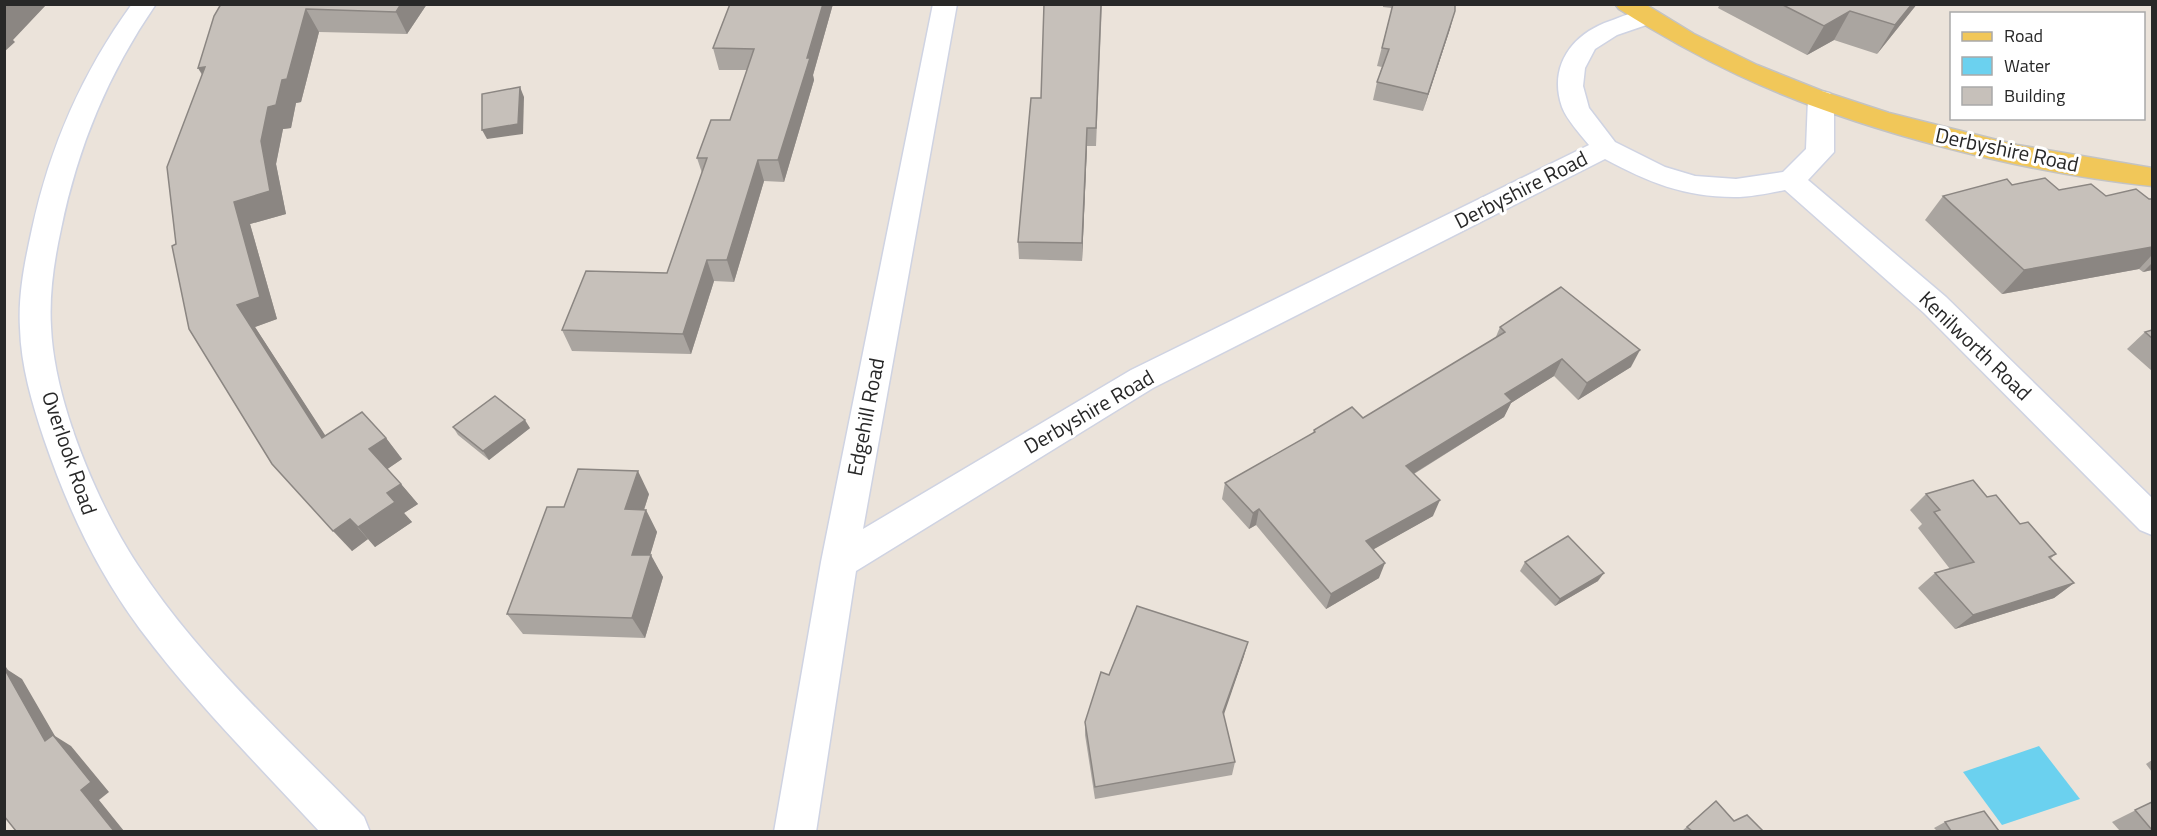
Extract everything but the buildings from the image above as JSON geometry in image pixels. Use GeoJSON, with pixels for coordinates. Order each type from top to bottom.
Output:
{"type":"FeatureCollection","features":[{"type":"Feature","properties":{"kind":"main road","name":"Derbyshire Road"},"geometry":{"type":"LineString","coordinates":[[1637,11],[1724,58],[1821,99],[1895,124],[2021,156],[2152,177]]}},
{"type":"Feature","properties":{"kind":"street","name":"Overlook Road"},"geometry":{"type":"LineString","coordinates":[[144,4],[111,53],[89,92],[55,190],[39,259],[35,328],[47,400],[80,494],[99,534],[123,573],[182,654],[349,831]]}},
{"type":"Feature","properties":{"kind":"street","name":"Edgehill Road"},"geometry":{"type":"LineString","coordinates":[[795,831],[839,562],[945,4]]}},
{"type":"Feature","properties":{"kind":"street","name":"Derbyshire Road"},"geometry":{"type":"LineString","coordinates":[[839,562],[1142,379],[1605,148],[1576,109],[1569,86],[1572,68],[1586,44],[1637,11]]}},
{"type":"Feature","properties":{"kind":"street"},"geometry":{"type":"LineString","coordinates":[[1605,148],[1655,174],[1695,185],[1736,188],[1791,180],[1820,152],[1821,99]]}},
{"type":"Feature","properties":{"kind":"street","name":"Kenilworth Road"},"geometry":{"type":"LineString","coordinates":[[1791,180],[1935,305],[2152,520]]}},
{"type":"Feature","properties":{"kind":"water"},"geometry":{"type":"Polygon","coordinates":[[[2039,746],[2080,799],[2002,825],[1963,772],[2039,746]]]}}]}
